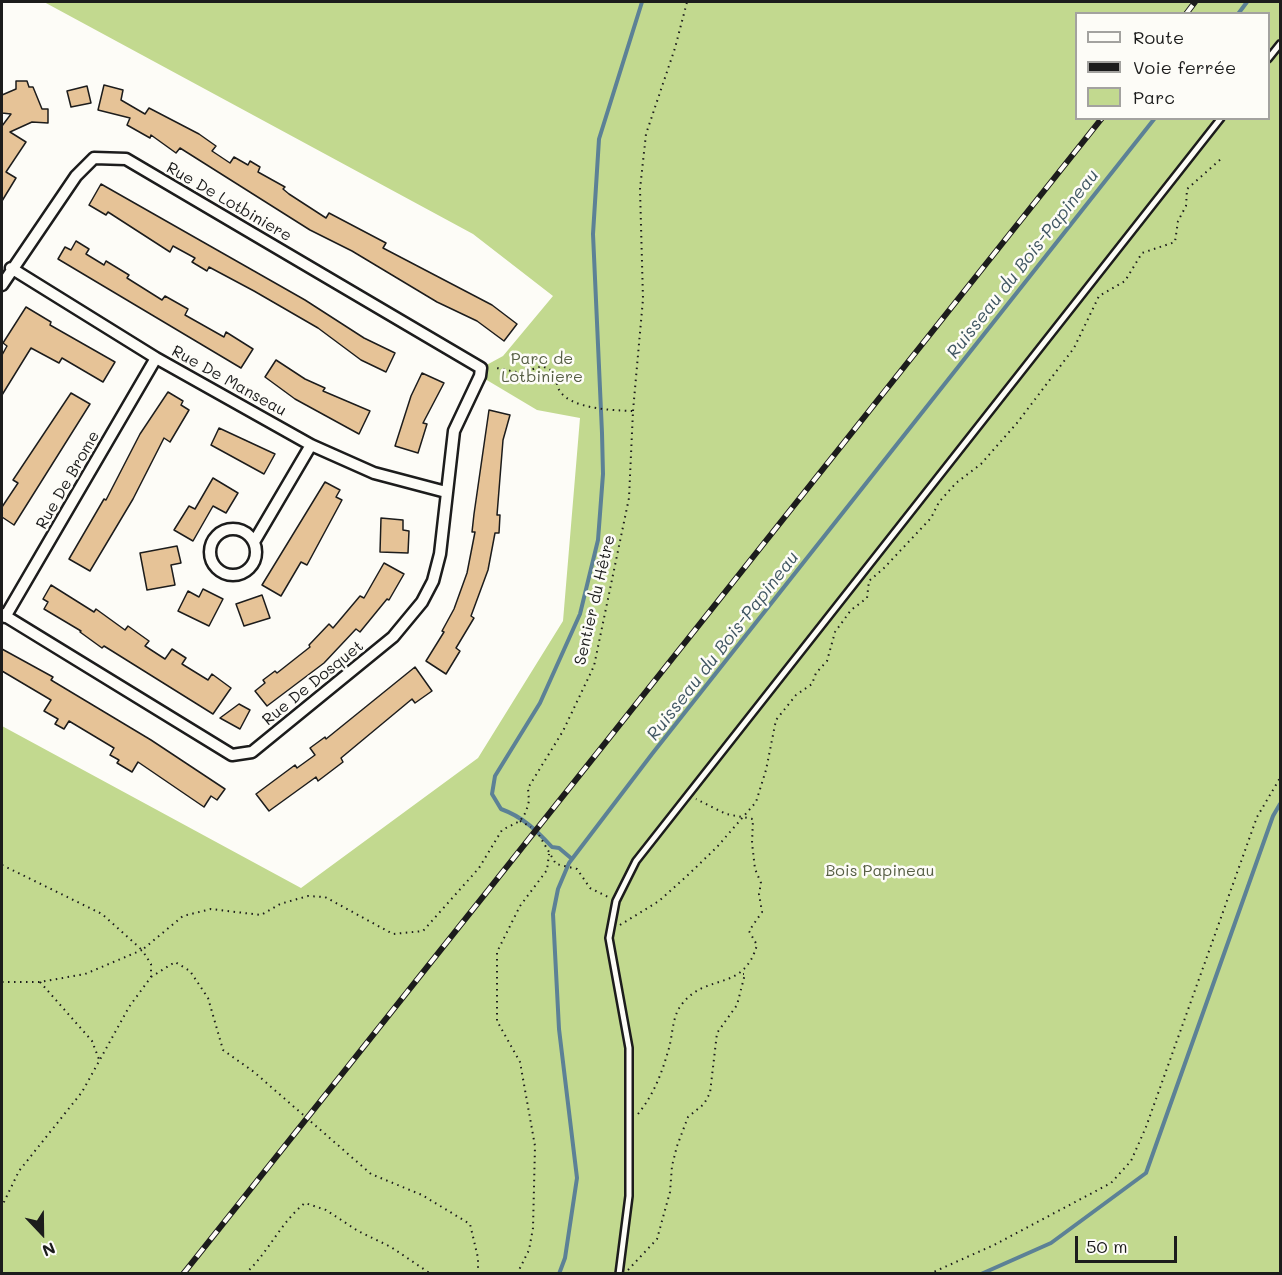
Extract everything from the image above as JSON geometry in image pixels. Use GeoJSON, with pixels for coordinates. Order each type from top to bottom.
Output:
{"type":"FeatureCollection","features":[{"type":"Feature","properties":{"kind":"street","name":"Rue De Lotbiniere"},"geometry":{"type":"LineString","coordinates":[[2,285],[11,268],[76,176],[94,158],[126,159],[481,368]]}},
{"type":"Feature","properties":{"kind":"street","name":"Rue De Manseau"},"geometry":{"type":"LineString","coordinates":[[11,268],[156,358],[311,444],[374,473],[446,492]]}},
{"type":"Feature","properties":{"kind":"street","name":"Rue De Brome"},"geometry":{"type":"LineString","coordinates":[[3,616],[156,358]]}},
{"type":"Feature","properties":{"kind":"street","name":"Rue De Dosquet"},"geometry":{"type":"LineString","coordinates":[[3,616],[232,755],[252,752],[393,637],[422,602],[433,581],[440,554],[454,431],[480,376],[481,368]]}},
{"type":"Feature","properties":{"kind":"street"},"geometry":{"type":"LineString","coordinates":[[254,542],[243,531],[236,529],[222,531],[211,545],[211,561],[221,572],[236,575],[243,573],[253,564],[256,557],[254,542],[311,444]]}},
{"type":"Feature","properties":{"kind":"lane"},"geometry":{"type":"LineString","coordinates":[[1270,58],[1281,44]]}},
{"type":"Feature","properties":{"kind":"lane"},"geometry":{"type":"LineString","coordinates":[[619,1272],[629,1196],[628,1048],[610,932],[616,901],[636,861],[1219,120]]}},
{"type":"Feature","properties":{"kind":"path","name":"Sentier du Hêtre"},"geometry":{"type":"LineString","coordinates":[[2,982],[40,982],[85,974],[142,950],[183,916],[212,909],[261,915],[280,904],[308,896],[325,897],[393,934],[423,932],[479,868],[502,830],[520,821],[529,801],[528,788],[563,731],[594,666],[629,498],[633,411],[643,299],[640,189],[646,134],[675,48],[687,2]]}},
{"type":"Feature","properties":{"kind":"path"},"geometry":{"type":"LineString","coordinates":[[610,932],[659,901],[717,848],[756,802],[776,720],[796,695],[814,681],[816,673],[827,662],[835,632],[851,610],[867,598],[869,581],[931,518],[939,502],[956,483],[981,464],[1017,423],[1074,348],[1099,296],[1125,281],[1142,252],[1174,242],[1178,221],[1186,206],[1187,189],[1221,159]]}},
{"type":"Feature","properties":{"kind":"path"},"geometry":{"type":"LineString","coordinates":[[481,368],[504,368],[521,372],[538,365],[544,366],[557,374],[555,384],[558,391],[590,409],[633,411]]}},
{"type":"Feature","properties":{"kind":"path"},"geometry":{"type":"LineString","coordinates":[[929,1274],[994,1245],[1111,1183],[1131,1161],[1146,1127],[1257,816],[1281,778]]}},
{"type":"Feature","properties":{"kind":"path"},"geometry":{"type":"LineString","coordinates":[[628,1116],[638,1114],[658,1086],[670,1046],[673,1024],[681,1005],[697,991],[741,974],[752,961],[757,945],[749,931],[762,912],[759,894],[761,883],[755,868],[752,843],[753,819],[726,814],[689,794]]}},
{"type":"Feature","properties":{"kind":"path"},"geometry":{"type":"LineString","coordinates":[[520,821],[531,827]]}},
{"type":"Feature","properties":{"kind":"path"},"geometry":{"type":"LineString","coordinates":[[539,835],[556,864],[577,870],[590,888],[616,901]]}},
{"type":"Feature","properties":{"kind":"path"},"geometry":{"type":"LineString","coordinates":[[517,1274],[529,1250],[533,1228],[535,1146],[520,1062],[497,1021],[497,952],[520,906],[547,870],[549,854]]}},
{"type":"Feature","properties":{"kind":"path"},"geometry":{"type":"LineString","coordinates":[[2,865],[102,914],[142,950],[151,964],[151,977]]}},
{"type":"Feature","properties":{"kind":"path"},"geometry":{"type":"LineString","coordinates":[[2,1206],[19,1171],[68,1111],[100,1062],[129,1007],[151,977],[176,962],[190,971],[208,998],[223,1050],[254,1072],[371,1174],[422,1195],[470,1224],[478,1258],[478,1274]]}},
{"type":"Feature","properties":{"kind":"path"},"geometry":{"type":"LineString","coordinates":[[619,1272],[631,1270],[646,1248],[657,1239],[670,1192],[672,1166],[677,1146],[688,1117],[704,1104],[710,1093],[714,1044],[717,1033],[737,1005],[745,974],[741,974]]}},
{"type":"Feature","properties":{"kind":"path"},"geometry":{"type":"LineString","coordinates":[[40,982],[92,1041],[100,1062]]}},
{"type":"Feature","properties":{"kind":"path"},"geometry":{"type":"LineString","coordinates":[[245,1274],[260,1261],[276,1231],[305,1203],[326,1210],[358,1231],[391,1246],[431,1274]]}},
{"type":"Feature","properties":{"kind":"green space","name":"Bois Papineau"},"geometry":{"type":"Polygon","coordinates":[[[44,2],[1280,2],[1280,1273],[2,1273],[2,726],[301,888],[478,758],[563,621],[580,418],[537,410],[480,376],[481,368],[503,356],[553,296],[473,234],[44,2]]]}},
{"type":"Feature","properties":{"kind":"building"},"geometry":{"type":"Polygon","coordinates":[[[16,81],[27,81],[29,87],[33,87],[42,109],[48,109],[48,123],[32,122],[10,132],[26,142],[6,172],[16,178],[2,201],[2,126],[11,114],[2,113],[2,95],[16,89],[16,81]]]}},
{"type":"Feature","properties":{"kind":"building"},"geometry":{"type":"Polygon","coordinates":[[[104,85],[123,90],[121,100],[145,114],[149,108],[199,134],[216,146],[212,151],[230,163],[234,157],[248,165],[250,161],[260,167],[258,172],[285,187],[283,189],[289,194],[326,218],[329,213],[386,243],[383,248],[492,305],[517,324],[504,341],[477,321],[437,302],[352,251],[310,230],[180,148],[176,153],[151,135],[150,138],[127,125],[130,118],[98,110],[104,85]]]}},
{"type":"Feature","properties":{"kind":"building"},"geometry":{"type":"Polygon","coordinates":[[[87,86],[91,103],[71,107],[67,91],[87,86]]]}},
{"type":"Feature","properties":{"kind":"building"},"geometry":{"type":"Polygon","coordinates":[[[101,184],[305,300],[364,338],[395,353],[386,372],[361,360],[318,328],[254,291],[209,267],[207,271],[192,262],[195,258],[173,246],[170,252],[108,212],[106,215],[89,205],[101,184]]]}},
{"type":"Feature","properties":{"kind":"building"},"geometry":{"type":"Polygon","coordinates":[[[76,241],[89,249],[86,254],[104,265],[106,261],[129,275],[127,278],[162,300],[165,296],[188,309],[185,315],[224,337],[226,332],[253,349],[241,368],[58,259],[65,247],[71,250],[76,241]]]}},
{"type":"Feature","properties":{"kind":"building"},"geometry":{"type":"Polygon","coordinates":[[[26,307],[51,322],[50,325],[115,362],[103,382],[62,358],[59,363],[31,348],[2,395],[2,355],[7,346],[3,343],[26,307]]]}},
{"type":"Feature","properties":{"kind":"building"},"geometry":{"type":"Polygon","coordinates":[[[276,360],[305,379],[325,388],[323,391],[370,411],[359,434],[295,399],[265,377],[276,360]]]}},
{"type":"Feature","properties":{"kind":"building"},"geometry":{"type":"Polygon","coordinates":[[[422,373],[444,383],[423,423],[427,424],[418,453],[395,446],[411,396],[422,373]]]}},
{"type":"Feature","properties":{"kind":"building"},"geometry":{"type":"Polygon","coordinates":[[[168,392],[183,401],[181,405],[189,410],[170,442],[164,438],[133,499],[90,571],[69,559],[104,499],[106,500],[140,434],[168,392]]]}},
{"type":"Feature","properties":{"kind":"building"},"geometry":{"type":"Polygon","coordinates":[[[71,393],[90,404],[14,525],[2,517],[2,507],[18,483],[13,480],[71,393]]]}},
{"type":"Feature","properties":{"kind":"building"},"geometry":{"type":"Polygon","coordinates":[[[489,410],[510,415],[503,440],[497,515],[500,515],[499,533],[495,533],[488,570],[471,616],[474,618],[456,648],[460,651],[446,674],[426,661],[444,632],[442,631],[454,609],[467,573],[475,532],[472,532],[474,514],[489,410]]]}},
{"type":"Feature","properties":{"kind":"building"},"geometry":{"type":"Polygon","coordinates":[[[219,428],[275,454],[264,474],[211,445],[219,428]]]}},
{"type":"Feature","properties":{"kind":"building"},"geometry":{"type":"Polygon","coordinates":[[[213,478],[238,493],[226,513],[213,506],[193,541],[174,530],[189,506],[195,509],[213,478]]]}},
{"type":"Feature","properties":{"kind":"building"},"geometry":{"type":"Polygon","coordinates":[[[325,482],[340,490],[336,497],[342,500],[307,565],[301,562],[281,596],[262,585],[325,482]]]}},
{"type":"Feature","properties":{"kind":"building"},"geometry":{"type":"Polygon","coordinates":[[[381,518],[403,520],[403,530],[409,531],[408,553],[380,552],[381,518]]]}},
{"type":"Feature","properties":{"kind":"building"},"geometry":{"type":"Polygon","coordinates":[[[177,546],[181,563],[171,565],[175,585],[147,590],[140,553],[177,546]]]}},
{"type":"Feature","properties":{"kind":"building"},"geometry":{"type":"Polygon","coordinates":[[[384,563],[404,574],[389,600],[387,599],[360,632],[356,629],[324,663],[267,706],[255,691],[265,683],[263,680],[275,671],[277,673],[310,647],[309,645],[329,624],[333,628],[360,596],[364,598],[384,563]]]}},
{"type":"Feature","properties":{"kind":"building"},"geometry":{"type":"Polygon","coordinates":[[[51,585],[94,612],[96,609],[125,630],[128,626],[149,641],[145,646],[165,659],[172,649],[186,658],[182,664],[208,680],[212,674],[231,688],[213,714],[104,646],[102,648],[81,631],[44,609],[48,602],[43,599],[51,585]]]}},
{"type":"Feature","properties":{"kind":"building"},"geometry":{"type":"Polygon","coordinates":[[[203,589],[223,599],[209,626],[178,611],[188,591],[199,597],[203,589]]]}},
{"type":"Feature","properties":{"kind":"building"},"geometry":{"type":"Polygon","coordinates":[[[262,595],[270,618],[244,626],[236,604],[262,595]]]}},
{"type":"Feature","properties":{"kind":"building"},"geometry":{"type":"Polygon","coordinates":[[[2,649],[53,677],[51,680],[151,740],[225,789],[217,800],[211,796],[204,807],[138,762],[132,772],[117,763],[119,760],[110,755],[114,748],[69,721],[64,729],[55,724],[58,719],[44,711],[51,700],[2,671],[2,649]]]}},
{"type":"Feature","properties":{"kind":"building"},"geometry":{"type":"Polygon","coordinates":[[[415,667],[432,691],[415,703],[412,699],[341,758],[343,762],[318,781],[316,777],[269,811],[256,794],[295,765],[297,768],[315,755],[310,748],[325,737],[326,739],[415,667]]]}},
{"type":"Feature","properties":{"kind":"building"},"geometry":{"type":"Polygon","coordinates":[[[239,704],[250,710],[240,729],[220,718],[239,704]]]}},
{"type":"Feature","properties":{"kind":"waterway"},"geometry":{"type":"LineString","coordinates":[[572,859],[559,848],[552,847],[523,820],[501,809],[492,794],[495,776],[540,703],[580,614],[598,540],[603,474],[593,234],[599,139],[642,2]]}},
{"type":"Feature","properties":{"kind":"waterway","name":"Ruisseau du Bois-Papineau"},"geometry":{"type":"LineString","coordinates":[[1240,12],[1247,2]]}},
{"type":"Feature","properties":{"kind":"waterway","name":"Ruisseau du Bois-Papineau"},"geometry":{"type":"LineString","coordinates":[[559,1274],[565,1258],[577,1178],[559,1029],[553,914],[558,889],[569,863],[652,754],[1153,120]]}},
{"type":"Feature","properties":{"kind":"waterway"},"geometry":{"type":"LineString","coordinates":[[981,1274],[1051,1243],[1146,1173],[1273,816],[1280,804]]}},
{"type":"Feature","properties":{"kind":"railway"},"geometry":{"type":"LineString","coordinates":[[1188,12],[1195,2]]}},
{"type":"Feature","properties":{"kind":"railway"},"geometry":{"type":"LineString","coordinates":[[183,1274],[1100,120]]}},
{"type":"Feature","properties":{"kind":"park label","name":"Parc de Lotbiniere"},"geometry":{"type":"Point","coordinates":[542,368]}}]}
